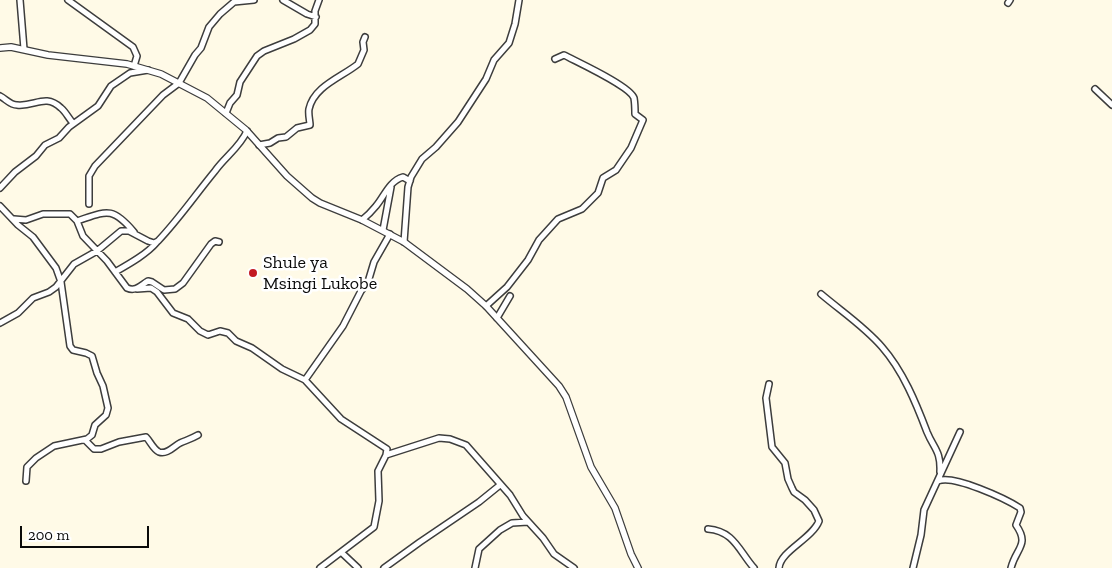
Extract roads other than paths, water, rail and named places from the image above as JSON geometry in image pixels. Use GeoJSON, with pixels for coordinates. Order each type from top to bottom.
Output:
{"type":"FeatureCollection","features":[{"type":"Feature","properties":{"kind":"street"},"geometry":{"type":"LineString","coordinates":[[20,0],[24,49]]}},
{"type":"Feature","properties":{"kind":"street"},"geometry":{"type":"LineString","coordinates":[[68,0],[133,47],[137,56],[134,66]]}},
{"type":"Feature","properties":{"kind":"street"},"geometry":{"type":"LineString","coordinates":[[89,204],[89,179],[92,169],[163,95],[179,83],[200,48],[211,24],[234,2],[254,0]]}},
{"type":"Feature","properties":{"kind":"street"},"geometry":{"type":"LineString","coordinates":[[283,0],[309,15],[316,16]]}},
{"type":"Feature","properties":{"kind":"street"},"geometry":{"type":"LineString","coordinates":[[226,113],[229,104],[236,95],[240,82],[257,56],[266,49],[308,32],[314,26],[315,11],[319,0]]}},
{"type":"Feature","properties":{"kind":"street"},"geometry":{"type":"LineString","coordinates":[[404,242],[410,180],[422,159],[439,145],[458,122],[486,80],[494,60],[508,45],[515,24],[519,0]]}},
{"type":"Feature","properties":{"kind":"street"},"geometry":{"type":"LineString","coordinates":[[259,145],[286,137],[297,128],[310,125],[309,109],[317,94],[337,76],[358,64],[364,50],[363,42],[365,36]]}},
{"type":"Feature","properties":{"kind":"street"},"geometry":{"type":"LineString","coordinates":[[0,48],[24,49],[48,55],[119,63],[149,70],[179,83],[207,98],[247,131],[287,176],[312,198],[383,230],[404,242],[460,283],[486,306],[559,386],[566,397],[591,467],[616,508],[631,554],[638,568]]}},
{"type":"Feature","properties":{"kind":"street"},"geometry":{"type":"LineString","coordinates":[[486,306],[507,287],[528,260],[539,240],[554,222],[564,215],[582,209],[598,193],[603,178],[616,170],[634,142],[643,120],[635,114],[636,106],[633,97],[624,88],[589,67],[564,55],[555,59]]}},
{"type":"Feature","properties":{"kind":"street"},"geometry":{"type":"LineString","coordinates":[[0,188],[15,172],[36,156],[45,144],[59,138],[73,123],[98,106],[108,89],[128,74],[149,70]]}},
{"type":"Feature","properties":{"kind":"street"},"geometry":{"type":"LineString","coordinates":[[1095,89],[1112,105]]}},
{"type":"Feature","properties":{"kind":"street"},"geometry":{"type":"LineString","coordinates":[[0,96],[11,104],[17,105],[50,101],[61,108],[73,123]]}},
{"type":"Feature","properties":{"kind":"street"},"geometry":{"type":"LineString","coordinates":[[115,272],[136,258],[146,254],[173,225],[247,131]]}},
{"type":"Feature","properties":{"kind":"street"},"geometry":{"type":"LineString","coordinates":[[362,220],[378,205],[391,186],[400,178],[410,180]]}},
{"type":"Feature","properties":{"kind":"street"},"geometry":{"type":"LineString","coordinates":[[383,230],[391,186]]}},
{"type":"Feature","properties":{"kind":"street"},"geometry":{"type":"LineString","coordinates":[[0,206],[33,237],[53,264],[61,282],[71,348],[92,356],[103,386],[108,408],[106,415],[95,426],[92,435],[85,440],[56,445],[36,458],[26,467],[26,481]]}},
{"type":"Feature","properties":{"kind":"street"},"geometry":{"type":"LineString","coordinates":[[77,221],[111,212],[123,220],[136,234]]}},
{"type":"Feature","properties":{"kind":"street"},"geometry":{"type":"LineString","coordinates":[[12,218],[26,220],[43,214],[70,214],[77,221],[82,234],[128,288],[131,290],[151,288],[157,292],[173,314],[188,319],[201,332],[208,335],[220,331],[228,333],[282,369],[305,380],[342,419],[386,447],[388,451],[378,471],[379,501],[374,527],[320,568]]}},
{"type":"Feature","properties":{"kind":"street"},"geometry":{"type":"LineString","coordinates":[[0,323],[18,313],[33,298],[48,292],[61,282],[74,264],[97,251],[121,231],[129,231],[148,241],[157,242]]}},
{"type":"Feature","properties":{"kind":"street"},"geometry":{"type":"LineString","coordinates":[[305,380],[344,326],[368,281],[374,262],[390,234]]}},
{"type":"Feature","properties":{"kind":"street"},"geometry":{"type":"LineString","coordinates":[[137,289],[148,281],[164,290],[177,288],[183,283],[208,248],[214,242],[219,242]]}},
{"type":"Feature","properties":{"kind":"street"},"geometry":{"type":"LineString","coordinates":[[821,294],[872,336],[888,354],[915,400],[928,433],[939,453],[940,472]]}},
{"type":"Feature","properties":{"kind":"street"},"geometry":{"type":"LineString","coordinates":[[497,318],[510,296]]}},
{"type":"Feature","properties":{"kind":"street"},"geometry":{"type":"LineString","coordinates":[[769,384],[766,390],[766,398],[772,447],[785,463],[792,488],[814,510],[819,521],[808,536],[784,556],[779,568]]}},
{"type":"Feature","properties":{"kind":"street"},"geometry":{"type":"LineString","coordinates":[[913,568],[921,535],[924,510],[960,432]]}},
{"type":"Feature","properties":{"kind":"street"},"geometry":{"type":"LineString","coordinates":[[85,440],[94,449],[99,449],[119,442],[146,437],[158,451],[163,452],[174,448],[180,443],[188,442],[198,435]]}},
{"type":"Feature","properties":{"kind":"street"},"geometry":{"type":"LineString","coordinates":[[386,455],[435,439],[450,439],[469,447],[510,495],[528,522],[543,538],[554,554],[574,568]]}},
{"type":"Feature","properties":{"kind":"street"},"geometry":{"type":"LineString","coordinates":[[938,480],[946,478],[959,482],[998,496],[1020,508],[1021,512],[1016,525],[1022,533],[1022,542],[1013,560],[1012,568]]}},
{"type":"Feature","properties":{"kind":"street"},"geometry":{"type":"LineString","coordinates":[[384,568],[479,502],[500,485]]}},
{"type":"Feature","properties":{"kind":"street"},"geometry":{"type":"LineString","coordinates":[[475,568],[479,548],[512,523],[528,522]]}},
{"type":"Feature","properties":{"kind":"street"},"geometry":{"type":"LineString","coordinates":[[708,529],[720,530],[732,539],[754,568]]}},
{"type":"Feature","properties":{"kind":"street"},"geometry":{"type":"LineString","coordinates":[[342,553],[358,568]]}},
{"type":"Feature","properties":{"kind":"place","name":"Shule ya Msingi Lukobe"},"geometry":{"type":"Point","coordinates":[253,273]}}]}
